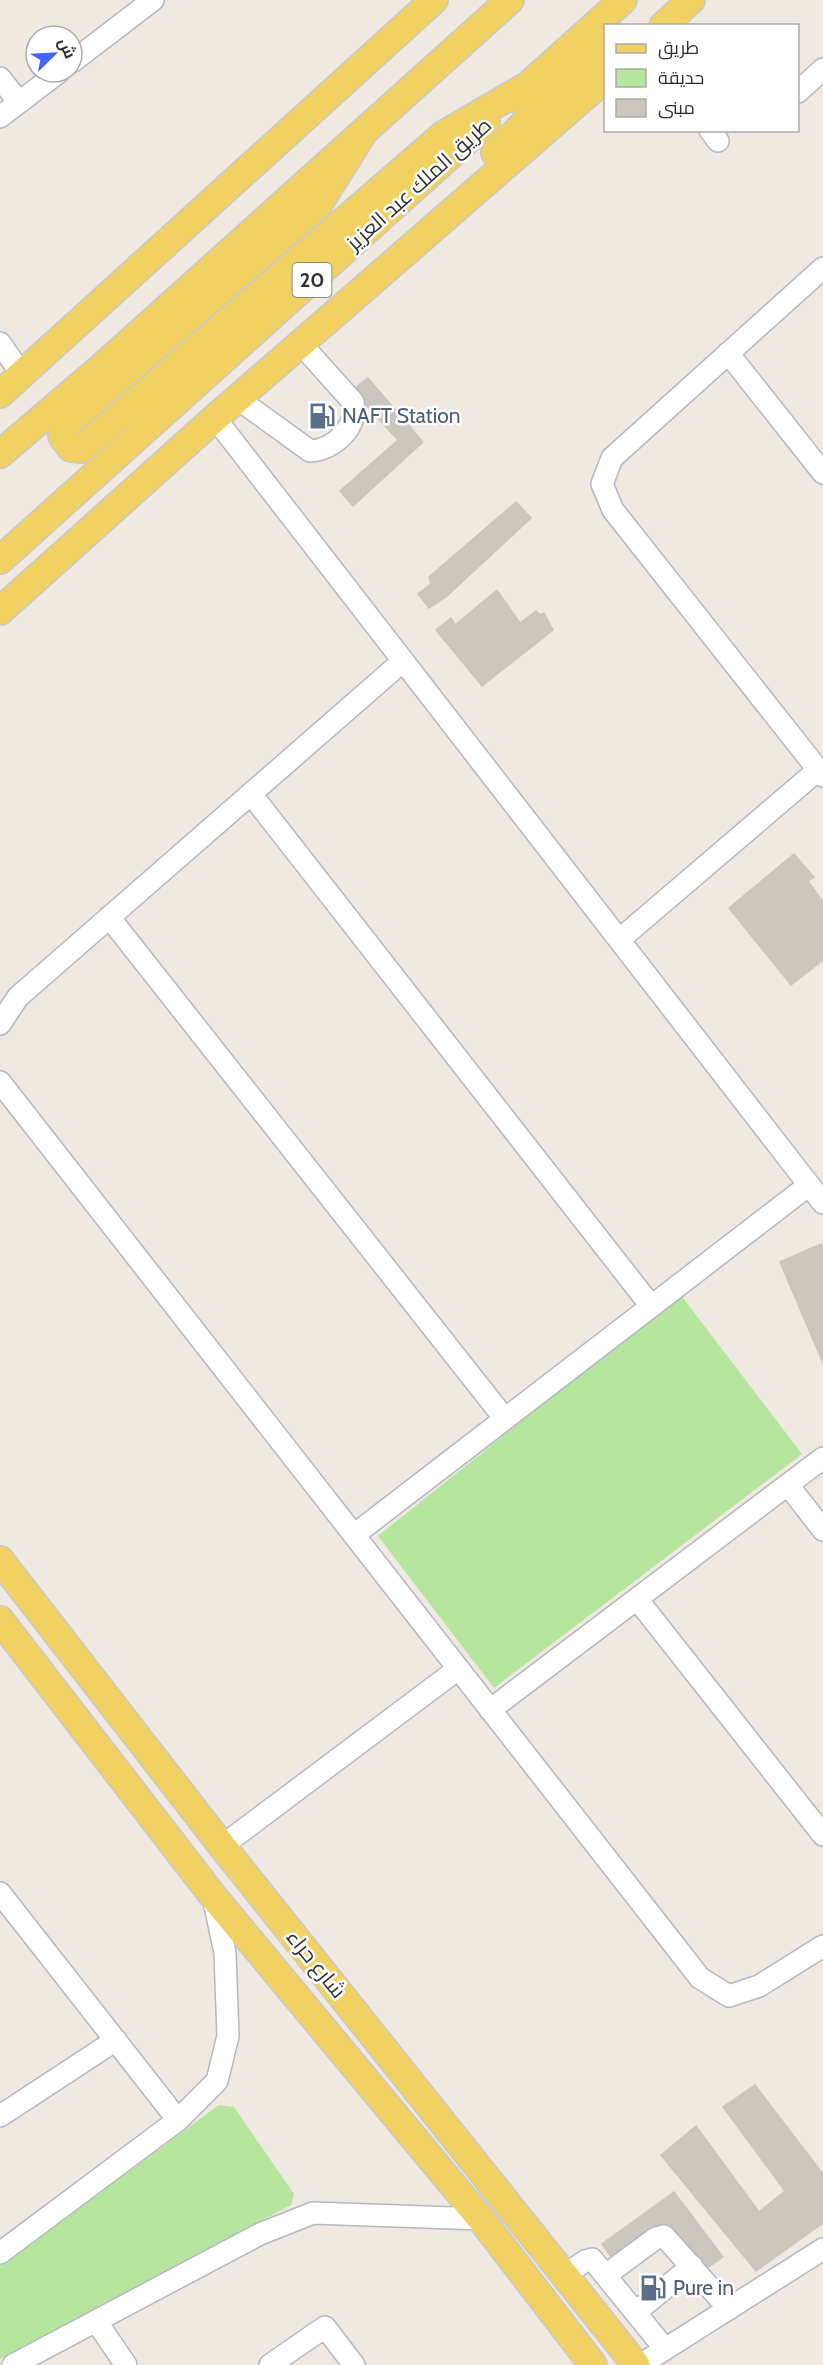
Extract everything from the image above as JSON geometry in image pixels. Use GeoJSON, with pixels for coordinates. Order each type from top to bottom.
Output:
{"type":"FeatureCollection","features":[{"type":"Feature","properties":{"kind":"main road"},"geometry":{"type":"LineString","coordinates":[[0,394],[435,0]]}},
{"type":"Feature","properties":{"kind":"main road"},"geometry":{"type":"LineString","coordinates":[[0,454],[103,366],[510,0]]}},
{"type":"Feature","properties":{"kind":"main road","name":"طريق الملك عبد العزيز"},"geometry":{"type":"LineString","coordinates":[[0,560],[622,0]]}},
{"type":"Feature","properties":{"kind":"main road"},"geometry":{"type":"LineString","coordinates":[[622,24],[644,0]]}},
{"type":"Feature","properties":{"kind":"main road"},"geometry":{"type":"LineString","coordinates":[[671,23],[691,0]]}},
{"type":"Feature","properties":{"kind":"main road"},"geometry":{"type":"LineString","coordinates":[[336,314],[604,43]]}},
{"type":"Feature","properties":{"kind":"main road"},"geometry":{"type":"LineString","coordinates":[[0,611],[215,418],[604,80]]}},
{"type":"Feature","properties":{"kind":"main road"},"geometry":{"type":"LineString","coordinates":[[363,133],[318,205],[64,426],[62,436],[70,448],[81,449],[443,135],[527,86]]}},
{"type":"Feature","properties":{"kind":"main road","name":"شارع حراء"},"geometry":{"type":"LineString","coordinates":[[0,1560],[222,1846],[638,2365]]}},
{"type":"Feature","properties":{"kind":"main road","name":"شارع حراء"},"geometry":{"type":"LineString","coordinates":[[0,1620],[213,1896],[481,2219],[593,2365]]}},
{"type":"Feature","properties":{"kind":"main road"},"geometry":{"type":"LineString","coordinates":[[84,1729],[112,1705]]}},
{"type":"Feature","properties":{"kind":"street"},"geometry":{"type":"LineString","coordinates":[[84,52],[144,3]]}},
{"type":"Feature","properties":{"kind":"street"},"geometry":{"type":"LineString","coordinates":[[799,91],[823,69]]}},
{"type":"Feature","properties":{"kind":"street"},"geometry":{"type":"LineString","coordinates":[[0,78],[19,102]]}},
{"type":"Feature","properties":{"kind":"street"},"geometry":{"type":"LineString","coordinates":[[0,117],[43,84]]}},
{"type":"Feature","properties":{"kind":"street"},"geometry":{"type":"LineString","coordinates":[[619,940],[821,773],[613,510],[602,484],[612,458],[823,267]]}},
{"type":"Feature","properties":{"kind":"street"},"geometry":{"type":"LineString","coordinates":[[0,343],[22,375]]}},
{"type":"Feature","properties":{"kind":"street"},"geometry":{"type":"LineString","coordinates":[[238,399],[310,451],[321,451],[332,445],[353,421],[355,411],[353,402],[301,344]]}},
{"type":"Feature","properties":{"kind":"street"},"geometry":{"type":"LineString","coordinates":[[728,353],[823,473]]}},
{"type":"Feature","properties":{"kind":"street"},"geometry":{"type":"LineString","coordinates":[[215,418],[823,1203]]}},
{"type":"Feature","properties":{"kind":"street"},"geometry":{"type":"LineString","coordinates":[[0,1024],[18,997],[403,661]]}},
{"type":"Feature","properties":{"kind":"street"},"geometry":{"type":"LineString","coordinates":[[250,794],[651,1306]]}},
{"type":"Feature","properties":{"kind":"street"},"geometry":{"type":"LineString","coordinates":[[109,917],[505,1419]]}},
{"type":"Feature","properties":{"kind":"street"},"geometry":{"type":"LineString","coordinates":[[0,1082],[700,1978],[729,1996],[759,1986],[823,1946]]}},
{"type":"Feature","properties":{"kind":"street"},"geometry":{"type":"LineString","coordinates":[[354,1535],[809,1185]]}},
{"type":"Feature","properties":{"kind":"street"},"geometry":{"type":"LineString","coordinates":[[490,1710],[823,1458]]}},
{"type":"Feature","properties":{"kind":"street"},"geometry":{"type":"LineString","coordinates":[[788,1485],[823,1530]]}},
{"type":"Feature","properties":{"kind":"street"},"geometry":{"type":"LineString","coordinates":[[637,1599],[823,1835]]}},
{"type":"Feature","properties":{"kind":"street"},"geometry":{"type":"LineString","coordinates":[[222,1846],[458,1669]]}},
{"type":"Feature","properties":{"kind":"street"},"geometry":{"type":"LineString","coordinates":[[0,1893],[178,2120]]}},
{"type":"Feature","properties":{"kind":"street"},"geometry":{"type":"LineString","coordinates":[[0,2253],[178,2120],[217,2081],[228,2036],[225,1953],[213,1896]]}},
{"type":"Feature","properties":{"kind":"street"},"geometry":{"type":"LineString","coordinates":[[0,2116],[116,2040]]}},
{"type":"Feature","properties":{"kind":"street"},"geometry":{"type":"LineString","coordinates":[[12,2365],[260,2234],[313,2213],[481,2219]]}},
{"type":"Feature","properties":{"kind":"street"},"geometry":{"type":"LineString","coordinates":[[606,2275],[656,2238],[664,2236],[729,2308]]}},
{"type":"Feature","properties":{"kind":"street"},"geometry":{"type":"LineString","coordinates":[[638,2365],[823,2250]]}},
{"type":"Feature","properties":{"kind":"street"},"geometry":{"type":"LineString","coordinates":[[565,2275],[585,2261],[592,2259],[665,2349]]}},
{"type":"Feature","properties":{"kind":"street"},"geometry":{"type":"LineString","coordinates":[[636,2312],[692,2266]]}},
{"type":"Feature","properties":{"kind":"street"},"geometry":{"type":"LineString","coordinates":[[96,2320],[126,2365]]}},
{"type":"Feature","properties":{"kind":"street"},"geometry":{"type":"LineString","coordinates":[[270,2365],[325,2327],[354,2365]]}},
{"type":"Feature","properties":{"kind":"green space"},"geometry":{"type":"Polygon","coordinates":[[[680,1294],[802,1454],[494,1688],[378,1536],[680,1294]]]}},
{"type":"Feature","properties":{"kind":"green space"},"geometry":{"type":"Polygon","coordinates":[[[219,2105],[234,2107],[294,2194],[291,2205],[0,2359],[0,2266],[219,2105]]]}},
{"type":"Feature","properties":{"kind":"building"},"geometry":{"type":"Polygon","coordinates":[[[368,378],[423,442],[353,506],[340,491],[398,440],[352,390],[368,378]]]}},
{"type":"Feature","properties":{"kind":"building"},"geometry":{"type":"Polygon","coordinates":[[[516,502],[531,518],[446,597],[429,608],[418,594],[431,584],[429,577],[516,502]]]}},
{"type":"Feature","properties":{"kind":"building"},"geometry":{"type":"Polygon","coordinates":[[[497,590],[520,623],[536,611],[540,615],[544,613],[553,630],[482,686],[436,630],[451,618],[455,625],[497,590]]]}},
{"type":"Feature","properties":{"kind":"building"},"geometry":{"type":"Polygon","coordinates":[[[794,854],[814,877],[808,881],[823,902],[823,960],[791,985],[729,908],[794,854]]]}},
{"type":"Feature","properties":{"kind":"building"},"geometry":{"type":"Polygon","coordinates":[[[821,1244],[823,1249],[823,1363],[780,1262],[821,1244]]]}},
{"type":"Feature","properties":{"kind":"building"},"geometry":{"type":"Polygon","coordinates":[[[755,2085],[823,2174],[823,2223],[756,2271],[661,2155],[696,2126],[759,2212],[785,2191],[723,2107],[755,2085]]]}},
{"type":"Feature","properties":{"kind":"building"},"geometry":{"type":"Polygon","coordinates":[[[674,2192],[723,2257],[704,2270],[682,2238],[669,2223],[666,2227],[664,2223],[615,2263],[602,2244],[674,2192]]]}},
{"type":"Feature","properties":{"kind":"place","name":"NAFT Station"},"geometry":{"type":"Point","coordinates":[322,416]}},
{"type":"Feature","properties":{"kind":"place","name":"Pure in"},"geometry":{"type":"Point","coordinates":[653,2288]}}]}
